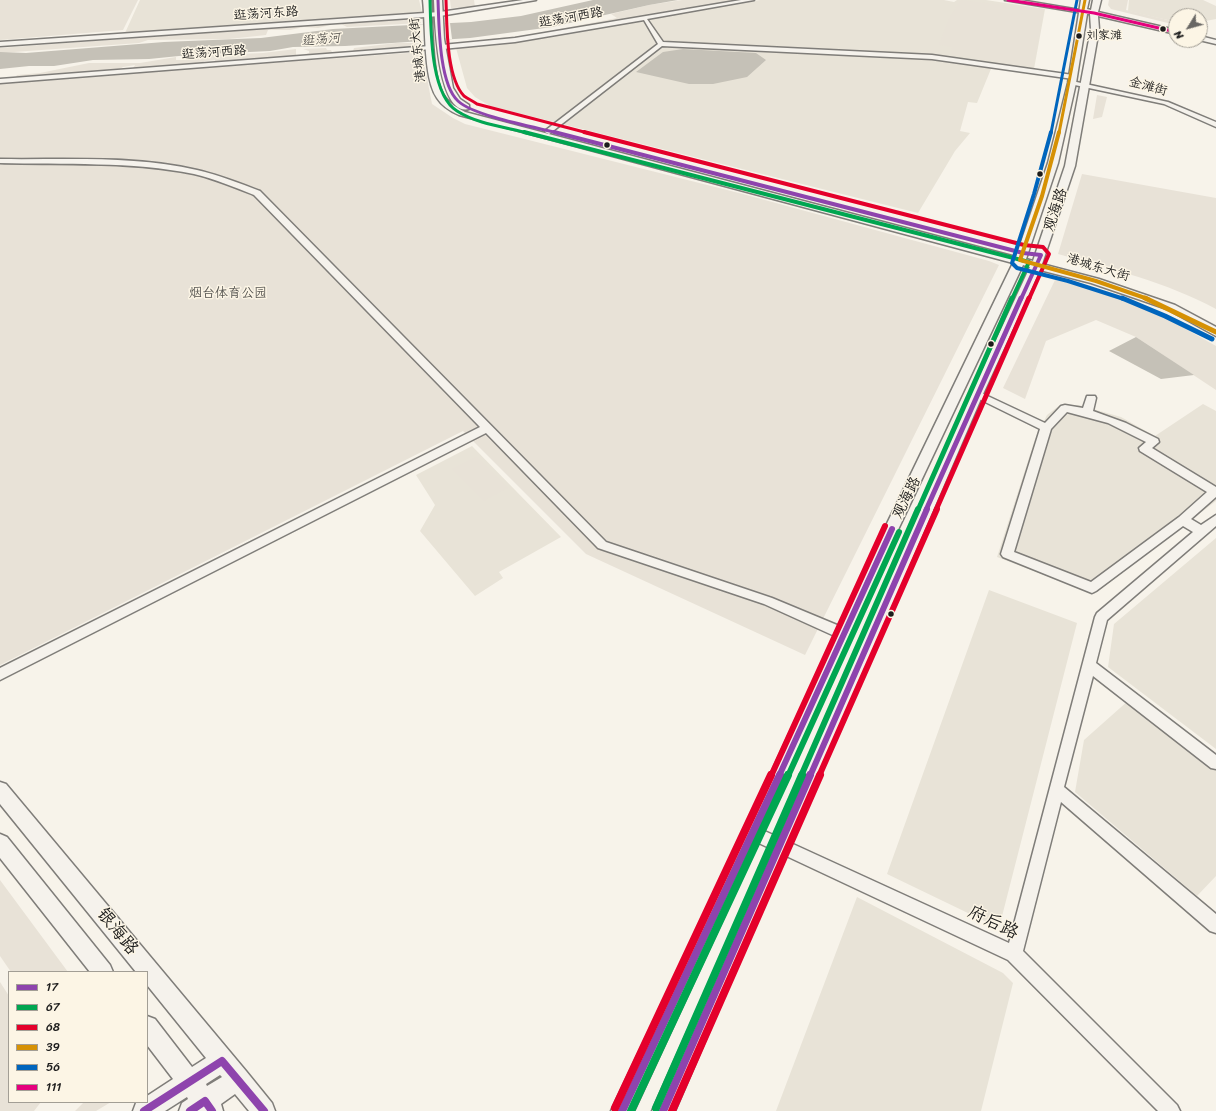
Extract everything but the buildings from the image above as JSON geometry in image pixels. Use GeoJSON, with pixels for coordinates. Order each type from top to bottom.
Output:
{"type":"FeatureCollection","features":[{"type":"Feature","properties":{"kind":"main road","name":"港城东大街"},"geometry":{"type":"LineString","coordinates":[[427,0],[429,14],[428,25],[436,90],[439,96],[454,109],[470,117],[1022,256],[1039,259],[1157,292],[1181,302],[1216,320]]}},
{"type":"Feature","properties":{"kind":"main road","name":"港城东大街"},"geometry":{"type":"LineString","coordinates":[[438,0],[441,43],[449,88],[457,101],[465,107],[485,115],[1022,256]]}},
{"type":"Feature","properties":{"kind":"main road","name":"观海路"},"geometry":{"type":"LineString","coordinates":[[663,1111],[978,394],[1039,259],[1070,166],[1095,29],[1095,11],[1097,0]]}},
{"type":"Feature","properties":{"kind":"main road"},"geometry":{"type":"LineString","coordinates":[[1084,6],[1095,11],[1168,30]]}},
{"type":"Feature","properties":{"kind":"main road","name":"观海路"},"geometry":{"type":"LineString","coordinates":[[622,1111],[753,832],[892,529],[1022,256],[1053,163],[1072,80],[1084,6]]}},
{"type":"Feature","properties":{"kind":"main road"},"geometry":{"type":"LineString","coordinates":[[1095,11],[1168,26]]}},
{"type":"Feature","properties":{"kind":"main road"},"geometry":{"type":"LineString","coordinates":[[1095,29],[1101,21],[1132,21]]}},
{"type":"Feature","properties":{"kind":"main road","name":"港城东大街"},"geometry":{"type":"LineString","coordinates":[[1039,259],[1178,310],[1216,332]]}},
{"type":"Feature","properties":{"kind":"main road","name":"银海路"},"geometry":{"type":"LineString","coordinates":[[0,790],[264,1111]]}},
{"type":"Feature","properties":{"kind":"main road"},"geometry":{"type":"LineString","coordinates":[[0,843],[102,971]]}},
{"type":"Feature","properties":{"kind":"main road"},"geometry":{"type":"LineString","coordinates":[[148,1028],[191,1082],[203,1108],[238,1079]]}},
{"type":"Feature","properties":{"kind":"main road"},"geometry":{"type":"LineString","coordinates":[[144,1111],[222,1061]]}},
{"type":"Feature","properties":{"kind":"street","name":"逛荡河东路"},"geometry":{"type":"LineString","coordinates":[[0,44],[440,14],[533,0]]}},
{"type":"Feature","properties":{"kind":"street","name":"逛荡河西路"},"geometry":{"type":"LineString","coordinates":[[441,43],[515,40],[751,0]]}},
{"type":"Feature","properties":{"kind":"street"},"geometry":{"type":"LineString","coordinates":[[1008,0],[1084,6]]}},
{"type":"Feature","properties":{"kind":"street"},"geometry":{"type":"LineString","coordinates":[[1029,0],[1084,6]]}},
{"type":"Feature","properties":{"kind":"street"},"geometry":{"type":"LineString","coordinates":[[549,132],[661,44],[646,21]]}},
{"type":"Feature","properties":{"kind":"street","name":"逛荡河西路"},"geometry":{"type":"LineString","coordinates":[[0,81],[430,44]]}},
{"type":"Feature","properties":{"kind":"street","name":"金滩街"},"geometry":{"type":"LineString","coordinates":[[661,44],[932,57],[1072,80],[1085,85],[1166,103],[1216,125]]}},
{"type":"Feature","properties":{"kind":"street"},"geometry":{"type":"LineString","coordinates":[[0,161],[133,164],[167,167],[212,176],[239,184],[257,193],[602,546],[768,601],[844,634]]}},
{"type":"Feature","properties":{"kind":"street"},"geometry":{"type":"LineString","coordinates":[[978,394],[1046,428]]}},
{"type":"Feature","properties":{"kind":"street"},"geometry":{"type":"LineString","coordinates":[[1088,411],[1091,398]]}},
{"type":"Feature","properties":{"kind":"street"},"geometry":{"type":"LineString","coordinates":[[1065,408],[1088,411],[1129,428],[1154,442],[1144,448],[1215,492],[1183,520],[1092,588],[1007,554],[1046,428],[1065,408]]}},
{"type":"Feature","properties":{"kind":"street"},"geometry":{"type":"LineString","coordinates":[[0,674],[488,428]]}},
{"type":"Feature","properties":{"kind":"street"},"geometry":{"type":"LineString","coordinates":[[1183,520],[1211,525]]}},
{"type":"Feature","properties":{"kind":"street"},"geometry":{"type":"LineString","coordinates":[[1014,954],[1056,789],[1090,666],[1101,617],[1211,525]]}},
{"type":"Feature","properties":{"kind":"street"},"geometry":{"type":"LineString","coordinates":[[1090,666],[1216,763]]}},
{"type":"Feature","properties":{"kind":"street"},"geometry":{"type":"LineString","coordinates":[[1056,789],[1216,925]]}},
{"type":"Feature","properties":{"kind":"street","name":"府后路"},"geometry":{"type":"LineString","coordinates":[[753,832],[1014,954],[1171,1111]]}},
{"type":"Feature","properties":{"kind":"shaded area"},"geometry":{"type":"Polygon","coordinates":[[[140,0],[419,0],[422,12],[125,33],[140,0]]]}},
{"type":"Feature","properties":{"kind":"shaded area"},"geometry":{"type":"Polygon","coordinates":[[[760,0],[944,0],[954,2],[957,0],[986,0],[1045,9],[1034,69],[993,64],[977,103],[968,102],[960,131],[970,133],[955,151],[918,213],[490,106],[475,97],[467,88],[456,48],[499,45],[760,0]]]}},
{"type":"Feature","properties":{"kind":"shaded area"},"geometry":{"type":"Polygon","coordinates":[[[1129,0],[1203,0],[1216,6],[1216,19],[1208,20],[1208,8],[1168,8],[1168,20],[1128,11],[1129,0]]]}},
{"type":"Feature","properties":{"kind":"shaded area"},"geometry":{"type":"Polygon","coordinates":[[[1203,404],[1216,411],[1216,501],[1094,594],[997,557],[1035,439],[1047,415],[1060,405],[1079,405],[1121,417],[1155,436],[1203,404]]]}},
{"type":"Feature","properties":{"kind":"shaded area"},"geometry":{"type":"Polygon","coordinates":[[[472,446],[561,537],[499,572],[503,578],[475,596],[420,531],[435,505],[416,475],[472,446]]]}},
{"type":"Feature","properties":{"kind":"shaded area"},"geometry":{"type":"Polygon","coordinates":[[[1216,538],[1216,749],[1108,667],[1114,624],[1216,538]]]}},
{"type":"Feature","properties":{"kind":"shaded area"},"geometry":{"type":"Polygon","coordinates":[[[989,590],[1077,623],[999,928],[887,874],[989,590]]]}},
{"type":"Feature","properties":{"kind":"shaded area"},"geometry":{"type":"Polygon","coordinates":[[[1129,700],[1216,767],[1216,876],[1197,896],[1075,792],[1084,740],[1129,700]]]}},
{"type":"Feature","properties":{"kind":"shaded area"},"geometry":{"type":"Polygon","coordinates":[[[857,897],[1003,973],[1013,983],[981,1111],[776,1111],[857,897]]]}},
{"type":"Feature","properties":{"kind":"green space"},"geometry":{"type":"Polygon","coordinates":[[[0,0],[138,0],[123,30],[0,40],[0,0]]]}},
{"type":"Feature","properties":{"kind":"green space"},"geometry":{"type":"Polygon","coordinates":[[[450,0],[474,0],[475,7],[451,8],[450,0]]]}},
{"type":"Feature","properties":{"kind":"green space"},"geometry":{"type":"Polygon","coordinates":[[[682,0],[741,0],[521,37],[469,44],[490,39],[528,35],[617,18],[611,14],[649,5],[682,0]]]}},
{"type":"Feature","properties":{"kind":"green space"},"geometry":{"type":"Polygon","coordinates":[[[961,0],[1044,10],[1033,67],[950,55],[952,47],[939,45],[950,17],[961,0]]]}},
{"type":"Feature","properties":{"kind":"green space"},"geometry":{"type":"Polygon","coordinates":[[[1109,0],[1128,0],[1126,10],[1168,20],[1168,23],[1111,9],[1108,5],[1109,0]]]}},
{"type":"Feature","properties":{"kind":"green space"},"geometry":{"type":"Polygon","coordinates":[[[412,17],[418,18],[421,23],[347,27],[339,23],[318,28],[304,27],[290,30],[268,30],[266,35],[229,39],[148,40],[139,43],[0,53],[0,48],[412,17]]]}},
{"type":"Feature","properties":{"kind":"green space"},"geometry":{"type":"Polygon","coordinates":[[[396,43],[420,43],[418,48],[305,56],[305,54],[309,53],[309,51],[303,49],[326,48],[332,52],[353,51],[354,48],[396,43]]]}},
{"type":"Feature","properties":{"kind":"green space"},"geometry":{"type":"Polygon","coordinates":[[[296,49],[296,56],[214,63],[215,60],[204,61],[202,64],[122,71],[133,68],[135,65],[123,67],[116,71],[15,78],[17,75],[40,73],[89,63],[140,63],[176,57],[176,60],[186,60],[187,56],[263,53],[296,49]]]}},
{"type":"Feature","properties":{"kind":"green space","name":"烟台体育公园"},"geometry":{"type":"Polygon","coordinates":[[[422,52],[432,104],[465,124],[743,194],[999,265],[805,655],[586,554],[463,431],[0,665],[0,82],[422,52]]]}},
{"type":"Feature","properties":{"kind":"green space"},"geometry":{"type":"Polygon","coordinates":[[[1097,95],[1107,97],[1102,117],[1093,119],[1097,95]]]}},
{"type":"Feature","properties":{"kind":"green space"},"geometry":{"type":"Polygon","coordinates":[[[1082,174],[1216,198],[1216,309],[1178,291],[1158,284],[1119,271],[1058,254],[1082,174]]]}},
{"type":"Feature","properties":{"kind":"green space"},"geometry":{"type":"Polygon","coordinates":[[[1055,280],[1095,289],[1145,306],[1216,346],[1216,390],[1136,337],[1096,320],[1046,341],[1025,399],[1003,388],[1055,280]]]}},
{"type":"Feature","properties":{"kind":"green space"},"geometry":{"type":"Polygon","coordinates":[[[476,457],[508,488],[484,501],[452,469],[476,457]]]}},
{"type":"Feature","properties":{"kind":"green space"},"geometry":{"type":"Polygon","coordinates":[[[0,880],[67,971],[10,971],[0,956],[0,880]]]}},
{"type":"Feature","properties":{"kind":"green space"},"geometry":{"type":"Polygon","coordinates":[[[0,982],[8,994],[8,1103],[40,1103],[34,1111],[0,1111],[0,982]]]}},
{"type":"Feature","properties":{"kind":"green space"},"geometry":{"type":"Polygon","coordinates":[[[83,1103],[109,1103],[96,1111],[75,1111],[83,1103]]]}},
{"type":"Feature","properties":{"kind":"water","name":"逛荡河"},"geometry":{"type":"Polygon","coordinates":[[[593,0],[678,0],[552,27],[470,38],[345,46],[293,47],[270,51],[189,55],[149,59],[93,60],[54,66],[29,66],[0,69],[0,52],[26,53],[164,42],[261,38],[333,29],[471,22],[521,16],[593,0]]]}},
{"type":"Feature","properties":{"kind":"water"},"geometry":{"type":"Polygon","coordinates":[[[683,49],[756,53],[766,60],[747,77],[713,84],[689,84],[636,72],[663,52],[683,49]]]}},
{"type":"Feature","properties":{"kind":"water"},"geometry":{"type":"Polygon","coordinates":[[[1136,337],[1194,375],[1161,379],[1109,351],[1136,337]]]}},
{"type":"Feature","properties":{"kind":"pier"},"geometry":{"type":"Polygon","coordinates":[[[450,23],[452,39],[420,41],[418,25],[450,23]]]}},
{"type":"Feature","properties":{"kind":"transit line","name":"67"},"geometry":{"type":"LineString","coordinates":[[430,0],[434,57],[441,87],[446,99],[452,107],[471,118],[1029,262],[970,391],[656,1108]]}},
{"type":"Feature","properties":{"kind":"transit line","name":"17"},"geometry":{"type":"LineString","coordinates":[[438,0],[441,52],[447,78],[456,99],[474,111],[1023,253],[1041,255],[977,394],[663,1111]]}},
{"type":"Feature","properties":{"kind":"transit line","name":"68"},"geometry":{"type":"LineString","coordinates":[[446,0],[449,48],[457,85],[463,95],[477,104],[1024,245],[1043,247],[1049,254],[672,1111]]}},
{"type":"Feature","properties":{"kind":"transit line","name":"111"},"geometry":{"type":"LineString","coordinates":[[1008,0],[1094,13],[1168,30]]}},
{"type":"Feature","properties":{"kind":"transit line","name":"56"},"geometry":{"type":"LineString","coordinates":[[1077,0],[1059,98],[1034,194],[1012,263],[1017,268],[1068,281],[1141,306],[1212,339]]}},
{"type":"Feature","properties":{"kind":"transit line","name":"39"},"geometry":{"type":"LineString","coordinates":[[1085,0],[1059,132],[1042,196],[1020,260],[1121,289],[1169,308],[1216,332]]}},
{"type":"Feature","properties":{"kind":"transit line","name":"68"},"geometry":{"type":"LineString","coordinates":[[615,1108],[746,830],[885,526]]}},
{"type":"Feature","properties":{"kind":"transit line","name":"17"},"geometry":{"type":"LineString","coordinates":[[622,1111],[753,833],[892,529]]}},
{"type":"Feature","properties":{"kind":"transit line","name":"67"},"geometry":{"type":"LineString","coordinates":[[631,1111],[760,836],[899,532]]}},
{"type":"Feature","properties":{"kind":"transit line","name":"17"},"geometry":{"type":"LineString","coordinates":[[144,1111],[222,1061],[264,1111]]}},
{"type":"Feature","properties":{"kind":"transit line","name":"17"},"geometry":{"type":"LineString","coordinates":[[190,1111],[205,1101],[212,1111]]}},
{"type":"Feature","properties":{"kind":"place","name":"刘家滩"},"geometry":{"type":"Point","coordinates":[1079,36]}}]}
